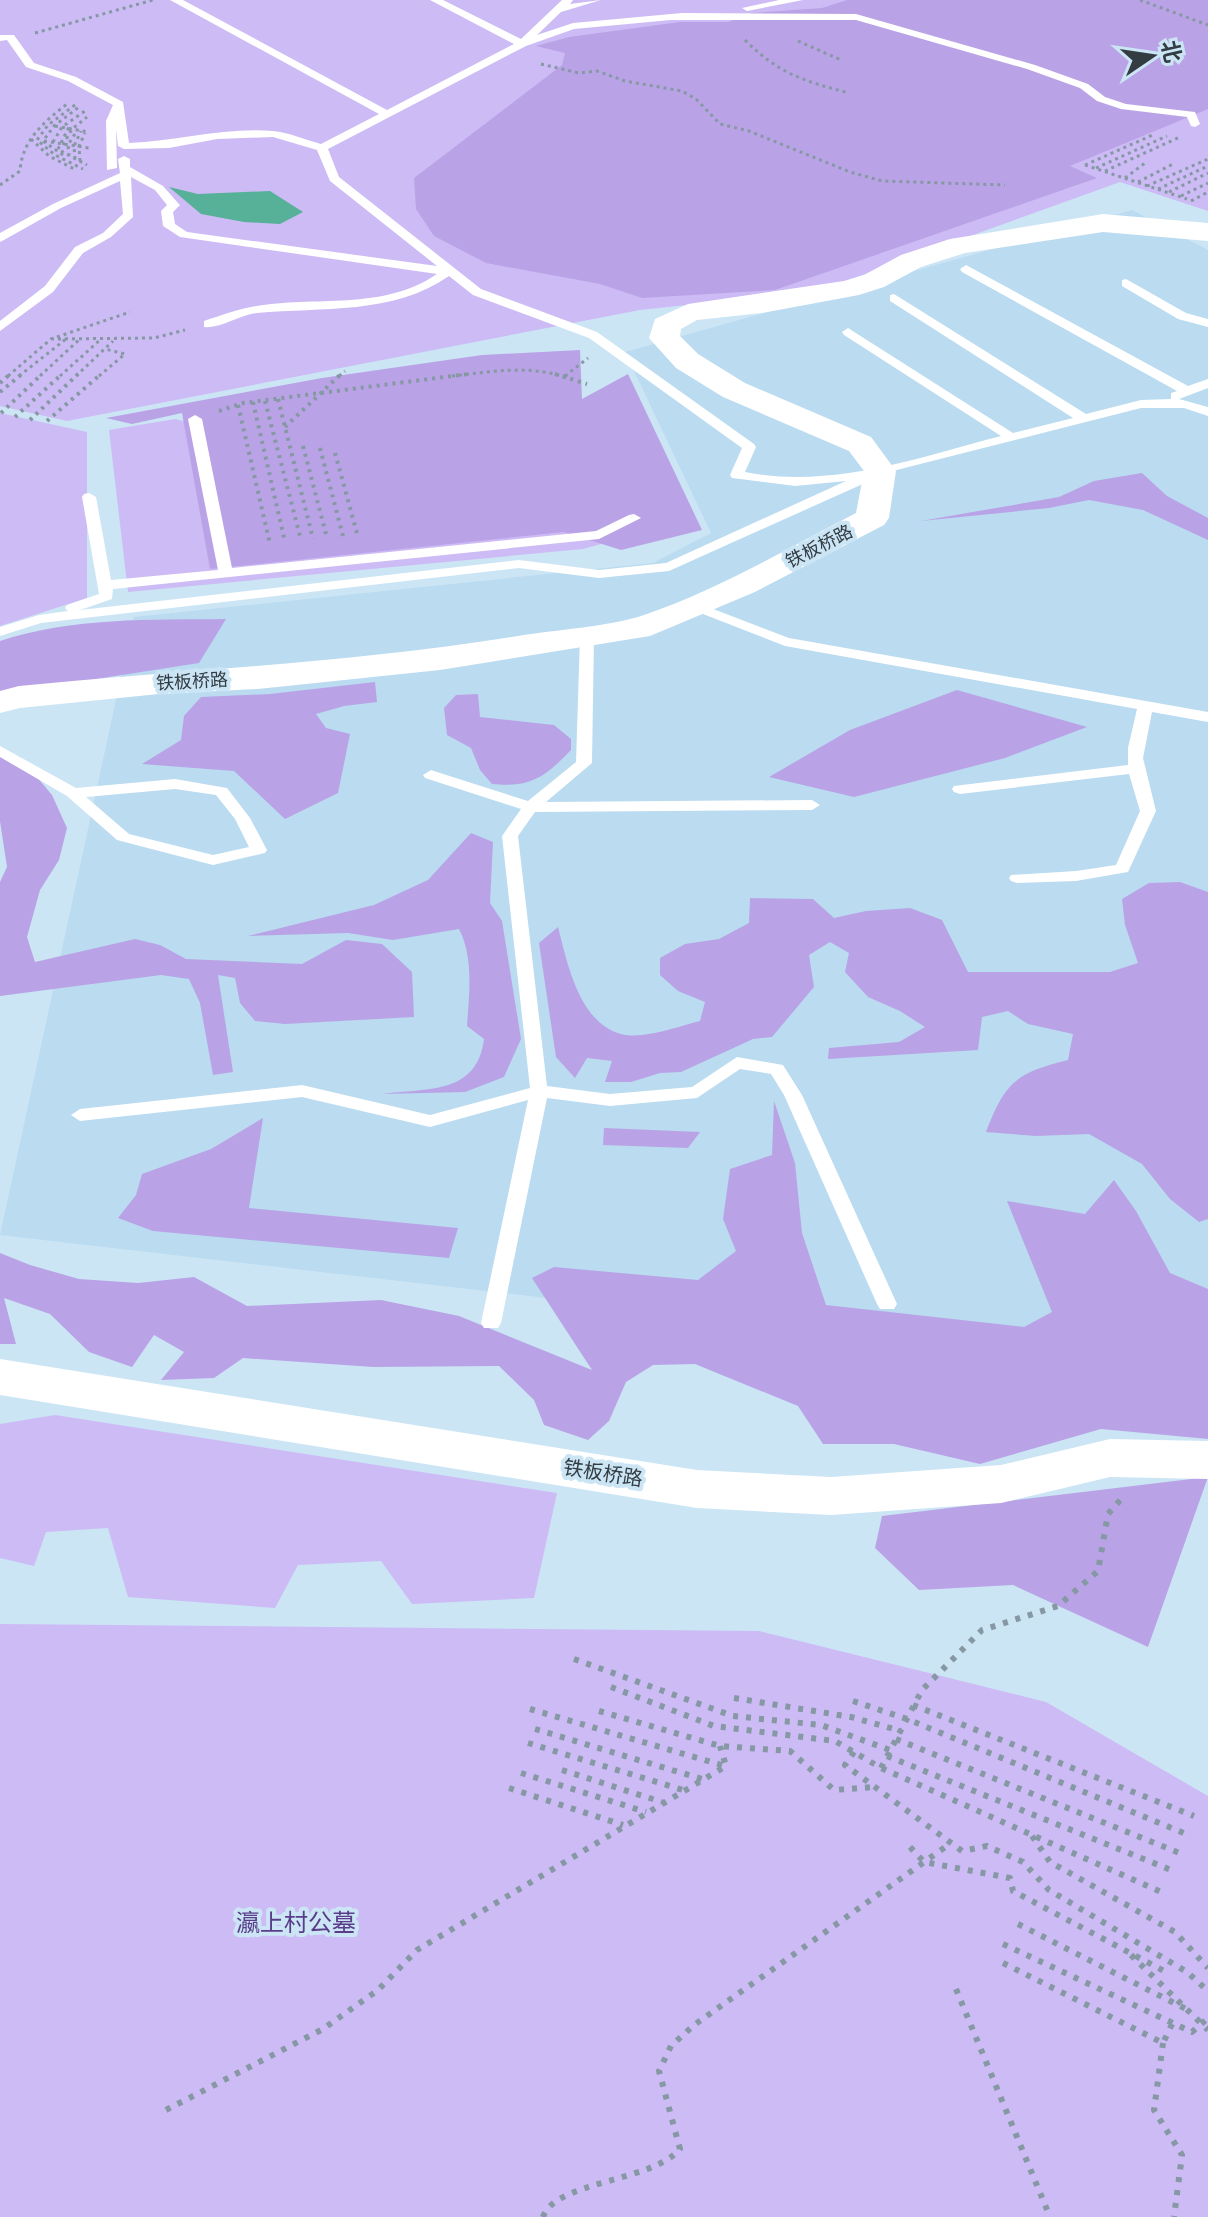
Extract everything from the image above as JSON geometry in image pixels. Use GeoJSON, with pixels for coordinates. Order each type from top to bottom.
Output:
{"type":"FeatureCollection","features":[{"type":"Feature","properties":{"kind":"street"},"geometry":{"type":"LineString","coordinates":[[880,471],[860,444],[734,390],[687,361],[664,338],[666,325],[688,313],[849,289],[874,281],[930,253],[960,245],[1103,223],[1205,218]]}},
{"type":"Feature","properties":{"kind":"street","name":"铁板桥路"},"geometry":{"type":"LineString","coordinates":[[0,702],[19,697],[144,684],[258,678],[440,659],[650,625],[743,585],[872,518],[880,471]]}},
{"type":"Feature","properties":{"kind":"street","name":"铁板桥路"},"geometry":{"type":"LineString","coordinates":[[0,1377],[697,1489],[831,1496],[1001,1484],[1110,1458],[1208,1460]]}},
{"type":"Feature","properties":{"kind":"lane"},"geometry":{"type":"LineString","coordinates":[[175,0],[387,114]]}},
{"type":"Feature","properties":{"kind":"lane"},"geometry":{"type":"LineString","coordinates":[[435,0],[522,44]]}},
{"type":"Feature","properties":{"kind":"lane"},"geometry":{"type":"LineString","coordinates":[[522,44],[568,0]]}},
{"type":"Feature","properties":{"kind":"lane"},"geometry":{"type":"LineString","coordinates":[[557,10],[596,0]]}},
{"type":"Feature","properties":{"kind":"lane"},"geometry":{"type":"LineString","coordinates":[[124,146],[169,145],[217,136],[274,134],[322,148],[522,44],[573,26],[798,0]]}},
{"type":"Feature","properties":{"kind":"lane"},"geometry":{"type":"LineString","coordinates":[[670,17],[856,17],[1031,67],[1084,86],[1101,99],[1125,107],[1191,114],[1193,125]]}},
{"type":"Feature","properties":{"kind":"lane"},"geometry":{"type":"LineString","coordinates":[[5,37],[30,65],[104,95],[124,146],[121,171]]}},
{"type":"Feature","properties":{"kind":"lane"},"geometry":{"type":"LineString","coordinates":[[0,327],[49,289],[79,250],[107,235],[129,215],[121,171],[111,151],[111,121],[104,95]]}},
{"type":"Feature","properties":{"kind":"lane"},"geometry":{"type":"LineString","coordinates":[[322,148],[334,179],[477,292],[593,335],[749,447],[737,475],[760,481],[807,480],[880,471],[1158,403],[1208,383]]}},
{"type":"Feature","properties":{"kind":"lane"},"geometry":{"type":"LineString","coordinates":[[0,238],[121,171]]}},
{"type":"Feature","properties":{"kind":"lane"},"geometry":{"type":"LineString","coordinates":[[121,171],[159,188],[174,205],[167,211],[169,226],[184,235],[430,270],[450,270]]}},
{"type":"Feature","properties":{"kind":"lane"},"geometry":{"type":"LineString","coordinates":[[966,269],[1187,391]]}},
{"type":"Feature","properties":{"kind":"lane"},"geometry":{"type":"LineString","coordinates":[[208,324],[252,310],[364,304],[428,285],[450,270]]}},
{"type":"Feature","properties":{"kind":"lane"},"geometry":{"type":"LineString","coordinates":[[1126,283],[1182,316],[1208,323]]}},
{"type":"Feature","properties":{"kind":"lane"},"geometry":{"type":"LineString","coordinates":[[894,298],[1084,419]]}},
{"type":"Feature","properties":{"kind":"lane"},"geometry":{"type":"LineString","coordinates":[[848,332],[1011,437]]}},
{"type":"Feature","properties":{"kind":"lane"},"geometry":{"type":"LineString","coordinates":[[1158,403],[1179,403],[1200,407],[1208,412]]}},
{"type":"Feature","properties":{"kind":"lane"},"geometry":{"type":"LineString","coordinates":[[195,419],[226,573]]}},
{"type":"Feature","properties":{"kind":"lane"},"geometry":{"type":"LineString","coordinates":[[39,619],[519,564],[599,574],[669,567],[880,471]]}},
{"type":"Feature","properties":{"kind":"lane"},"geometry":{"type":"LineString","coordinates":[[0,632],[107,596],[89,497]]}},
{"type":"Feature","properties":{"kind":"lane"},"geometry":{"type":"LineString","coordinates":[[105,585],[599,535],[634,518]]}},
{"type":"Feature","properties":{"kind":"lane"},"geometry":{"type":"LineString","coordinates":[[695,606],[785,642],[1208,717]]}},
{"type":"Feature","properties":{"kind":"lane"},"geometry":{"type":"LineString","coordinates":[[491,1323],[539,1091],[510,836],[530,807],[584,763],[587,635]]}},
{"type":"Feature","properties":{"kind":"lane"},"geometry":{"type":"LineString","coordinates":[[1017,878],[1076,876],[1122,869],[1148,811],[1133,769],[1135,744],[1146,705]]}},
{"type":"Feature","properties":{"kind":"lane"},"geometry":{"type":"LineString","coordinates":[[0,751],[73,793],[123,837],[159,849],[213,860],[259,850],[242,818],[221,791],[175,784],[73,793]]}},
{"type":"Feature","properties":{"kind":"lane"},"geometry":{"type":"LineString","coordinates":[[960,789],[1133,769]]}},
{"type":"Feature","properties":{"kind":"lane"},"geometry":{"type":"LineString","coordinates":[[431,775],[530,807],[812,805]]}},
{"type":"Feature","properties":{"kind":"lane"},"geometry":{"type":"LineString","coordinates":[[80,1115],[302,1091],[430,1121],[539,1091],[610,1100],[697,1092],[737,1063],[777,1069],[793,1095],[887,1304]]}},
{"type":"Feature","properties":{"kind":"path"},"geometry":{"type":"LineString","coordinates":[[5,37],[91,19],[154,0]]}},
{"type":"Feature","properties":{"kind":"path"},"geometry":{"type":"LineString","coordinates":[[1140,0],[1208,25]]}},
{"type":"Feature","properties":{"kind":"path"},"geometry":{"type":"LineString","coordinates":[[684,17],[743,39],[762,57],[797,79],[849,93]]}},
{"type":"Feature","properties":{"kind":"path"},"geometry":{"type":"LineString","coordinates":[[476,68],[543,64],[579,73],[597,71],[625,81],[682,91],[696,99],[720,124],[749,131],[850,172],[882,181],[1005,185]]}},
{"type":"Feature","properties":{"kind":"path"},"geometry":{"type":"LineString","coordinates":[[0,185],[20,171],[19,159],[39,127],[80,94],[104,95]]}},
{"type":"Feature","properties":{"kind":"path"},"geometry":{"type":"LineString","coordinates":[[104,95],[48,125],[50,142],[55,155],[85,171],[121,171]]}},
{"type":"Feature","properties":{"kind":"path"},"geometry":{"type":"LineString","coordinates":[[50,142],[57,126],[104,95]]}},
{"type":"Feature","properties":{"kind":"path"},"geometry":{"type":"LineString","coordinates":[[50,142],[72,129],[104,95]]}},
{"type":"Feature","properties":{"kind":"path"},"geometry":{"type":"LineString","coordinates":[[1095,168],[1193,125]]}},
{"type":"Feature","properties":{"kind":"path"},"geometry":{"type":"LineString","coordinates":[[1193,125],[1085,165],[1191,201],[1205,218]]}},
{"type":"Feature","properties":{"kind":"path"},"geometry":{"type":"LineString","coordinates":[[1104,172],[1193,125]]}},
{"type":"Feature","properties":{"kind":"path"},"geometry":{"type":"LineString","coordinates":[[31,139],[111,151]]}},
{"type":"Feature","properties":{"kind":"path"},"geometry":{"type":"LineString","coordinates":[[31,139],[49,156],[83,173],[121,171]]}},
{"type":"Feature","properties":{"kind":"path"},"geometry":{"type":"LineString","coordinates":[[50,142],[63,153],[91,167],[121,171]]}},
{"type":"Feature","properties":{"kind":"path"},"geometry":{"type":"LineString","coordinates":[[50,142],[58,149]]}},
{"type":"Feature","properties":{"kind":"path"},"geometry":{"type":"LineString","coordinates":[[50,142],[63,153]]}},
{"type":"Feature","properties":{"kind":"path"},"geometry":{"type":"LineString","coordinates":[[1146,186],[1208,159]]}},
{"type":"Feature","properties":{"kind":"path"},"geometry":{"type":"LineString","coordinates":[[1124,178],[1145,163]]}},
{"type":"Feature","properties":{"kind":"path"},"geometry":{"type":"LineString","coordinates":[[1137,183],[1173,164]]}},
{"type":"Feature","properties":{"kind":"path"},"geometry":{"type":"LineString","coordinates":[[1156,190],[1208,166]]}},
{"type":"Feature","properties":{"kind":"path"},"geometry":{"type":"LineString","coordinates":[[1167,193],[1208,173]]}},
{"type":"Feature","properties":{"kind":"path"},"geometry":{"type":"LineString","coordinates":[[1180,197],[1208,183]]}},
{"type":"Feature","properties":{"kind":"path"},"geometry":{"type":"LineString","coordinates":[[1191,201],[1208,192]]}},
{"type":"Feature","properties":{"kind":"path"},"geometry":{"type":"LineString","coordinates":[[0,383],[51,339],[130,312]]}},
{"type":"Feature","properties":{"kind":"path"},"geometry":{"type":"LineString","coordinates":[[51,339],[154,338],[208,324]]}},
{"type":"Feature","properties":{"kind":"path"},"geometry":{"type":"LineString","coordinates":[[1,413],[81,337]]}},
{"type":"Feature","properties":{"kind":"path"},"geometry":{"type":"LineString","coordinates":[[0,392],[67,339]]}},
{"type":"Feature","properties":{"kind":"path"},"geometry":{"type":"LineString","coordinates":[[15,417],[101,339]]}},
{"type":"Feature","properties":{"kind":"path"},"geometry":{"type":"LineString","coordinates":[[30,420],[114,340]]}},
{"type":"Feature","properties":{"kind":"path"},"geometry":{"type":"LineString","coordinates":[[47,421],[125,354],[105,349]]}},
{"type":"Feature","properties":{"kind":"path"},"geometry":{"type":"LineString","coordinates":[[195,419],[253,402],[510,369],[541,370],[587,384]]}},
{"type":"Feature","properties":{"kind":"path"},"geometry":{"type":"LineString","coordinates":[[285,427],[345,371]]}},
{"type":"Feature","properties":{"kind":"path"},"geometry":{"type":"LineString","coordinates":[[278,399],[320,563]]}},
{"type":"Feature","properties":{"kind":"path"},"geometry":{"type":"LineString","coordinates":[[265,401],[320,563]]}},
{"type":"Feature","properties":{"kind":"path"},"geometry":{"type":"LineString","coordinates":[[253,402],[291,566]]}},
{"type":"Feature","properties":{"kind":"path"},"geometry":{"type":"LineString","coordinates":[[238,405],[275,568]]}},
{"type":"Feature","properties":{"kind":"path"},"geometry":{"type":"LineString","coordinates":[[303,446],[320,563]]}},
{"type":"Feature","properties":{"kind":"path"},"geometry":{"type":"LineString","coordinates":[[320,448],[357,560]]}},
{"type":"Feature","properties":{"kind":"path"},"geometry":{"type":"LineString","coordinates":[[335,453],[357,560]]}},
{"type":"Feature","properties":{"kind":"path"},"geometry":{"type":"LineString","coordinates":[[881,1768],[922,1690],[982,1630],[1058,1606],[1098,1571],[1108,1514],[1123,1498],[1129,1458]]}},
{"type":"Feature","properties":{"kind":"path"},"geometry":{"type":"LineString","coordinates":[[574,1659],[733,1716],[821,1725],[1171,1870]]}},
{"type":"Feature","properties":{"kind":"path"},"geometry":{"type":"LineString","coordinates":[[611,1687],[714,1726],[835,1741],[881,1768],[1161,1892]]}},
{"type":"Feature","properties":{"kind":"path"},"geometry":{"type":"LineString","coordinates":[[734,1698],[851,1717],[901,1731]]}},
{"type":"Feature","properties":{"kind":"path"},"geometry":{"type":"LineString","coordinates":[[853,1701],[907,1719],[1191,1836]]}},
{"type":"Feature","properties":{"kind":"path"},"geometry":{"type":"LineString","coordinates":[[913,1705],[1194,1816]]}},
{"type":"Feature","properties":{"kind":"path"},"geometry":{"type":"LineString","coordinates":[[530,1709],[726,1766]]}},
{"type":"Feature","properties":{"kind":"path"},"geometry":{"type":"LineString","coordinates":[[599,1711],[720,1746],[790,1751],[834,1790],[875,1787]]}},
{"type":"Feature","properties":{"kind":"path"},"geometry":{"type":"LineString","coordinates":[[535,1729],[703,1779]]}},
{"type":"Feature","properties":{"kind":"path"},"geometry":{"type":"LineString","coordinates":[[896,1739],[1182,1854]]}},
{"type":"Feature","properties":{"kind":"path"},"geometry":{"type":"LineString","coordinates":[[528,1743],[684,1790]]}},
{"type":"Feature","properties":{"kind":"path"},"geometry":{"type":"LineString","coordinates":[[720,1746],[726,1766]]}},
{"type":"Feature","properties":{"kind":"path"},"geometry":{"type":"LineString","coordinates":[[854,1752],[845,1765],[962,1851],[987,1846],[1023,1862],[1049,1890],[1187,1972],[1208,1991]]}},
{"type":"Feature","properties":{"kind":"path"},"geometry":{"type":"LineString","coordinates":[[166,2110],[323,2029],[378,1990],[417,1950],[726,1766]]}},
{"type":"Feature","properties":{"kind":"path"},"geometry":{"type":"LineString","coordinates":[[562,1770],[663,1802]]}},
{"type":"Feature","properties":{"kind":"path"},"geometry":{"type":"LineString","coordinates":[[521,1773],[647,1812]]}},
{"type":"Feature","properties":{"kind":"path"},"geometry":{"type":"LineString","coordinates":[[509,1788],[624,1825]]}},
{"type":"Feature","properties":{"kind":"path"},"geometry":{"type":"LineString","coordinates":[[1032,1835],[1050,1862],[1175,1932],[1208,1968]]}},
{"type":"Feature","properties":{"kind":"path"},"geometry":{"type":"LineString","coordinates":[[543,2217],[543,2213],[559,2199],[585,2188],[670,2163],[680,2149],[659,2071],[671,2046],[694,2025],[951,1843]]}},
{"type":"Feature","properties":{"kind":"path"},"geometry":{"type":"LineString","coordinates":[[910,1847],[924,1862],[1010,1878],[1013,1891],[1164,1971]]}},
{"type":"Feature","properties":{"kind":"path"},"geometry":{"type":"LineString","coordinates":[[1018,1924],[1186,2009],[1205,2021],[1208,2030]]}},
{"type":"Feature","properties":{"kind":"path"},"geometry":{"type":"LineString","coordinates":[[1003,1944],[1192,2032],[1205,2021]]}},
{"type":"Feature","properties":{"kind":"path"},"geometry":{"type":"LineString","coordinates":[[1127,1951],[1186,2009]]}},
{"type":"Feature","properties":{"kind":"path"},"geometry":{"type":"LineString","coordinates":[[1003,1963],[1163,2043]]}},
{"type":"Feature","properties":{"kind":"path"},"geometry":{"type":"LineString","coordinates":[[956,1989],[1050,2217]]}},
{"type":"Feature","properties":{"kind":"path"},"geometry":{"type":"LineString","coordinates":[[1173,2022],[1163,2043],[1154,2110],[1182,2155],[1174,2217]]}},
{"type":"Feature","properties":{"kind":"shaded area"},"geometry":{"type":"Polygon","coordinates":[[[847,0],[1208,0],[1208,109],[1070,166],[1097,178],[775,290],[642,298],[600,284],[486,263],[434,236],[416,209],[414,178],[562,65],[565,53],[536,46],[569,37],[680,22],[728,22],[752,13],[822,8],[847,0]]]}},
{"type":"Feature","properties":{"kind":"shaded area"},"geometry":{"type":"Polygon","coordinates":[[[169,187],[198,194],[270,191],[303,212],[280,224],[244,222],[201,214],[169,187]]]}},
{"type":"Feature","properties":{"kind":"shaded area"},"geometry":{"type":"Polygon","coordinates":[[[1132,210],[1208,250],[1208,1374],[0,1235],[134,617],[653,563],[711,533],[625,352],[1132,210]]]}},
{"type":"Feature","properties":{"kind":"shaded area"},"geometry":{"type":"Polygon","coordinates":[[[580,350],[582,399],[628,374],[702,530],[621,550],[564,532],[210,569],[182,413],[132,424],[106,418],[322,378],[482,355],[580,350]]]}},
{"type":"Feature","properties":{"kind":"shaded area"},"geometry":{"type":"Polygon","coordinates":[[[1142,473],[1167,496],[1208,518],[1208,540],[1143,510],[1089,500],[1049,508],[921,521],[1059,497],[1094,481],[1142,473]]]}},
{"type":"Feature","properties":{"kind":"shaded area"},"geometry":{"type":"Polygon","coordinates":[[[226,619],[199,663],[0,694],[0,641],[84,624],[226,619]]]}},
{"type":"Feature","properties":{"kind":"shaded area"},"geometry":{"type":"Polygon","coordinates":[[[375,682],[377,702],[344,706],[316,714],[326,728],[350,734],[338,793],[285,819],[234,771],[142,764],[181,740],[184,716],[201,697],[270,694],[375,682]]]}},
{"type":"Feature","properties":{"kind":"shaded area"},"geometry":{"type":"Polygon","coordinates":[[[957,690],[1087,727],[1005,758],[854,797],[769,777],[850,730],[957,690]]]}},
{"type":"Feature","properties":{"kind":"shaded area"},"geometry":{"type":"Polygon","coordinates":[[[478,694],[480,717],[554,725],[571,739],[571,750],[536,779],[517,784],[492,784],[480,770],[471,748],[447,735],[444,708],[456,695],[478,694]]]}},
{"type":"Feature","properties":{"kind":"shaded area"},"geometry":{"type":"Polygon","coordinates":[[[0,750],[20,757],[52,795],[67,828],[59,860],[40,890],[27,937],[35,962],[135,939],[160,945],[186,959],[302,964],[346,940],[382,944],[412,972],[414,1017],[285,1024],[255,1021],[240,1003],[235,978],[218,975],[233,1072],[213,1075],[200,1003],[189,979],[161,975],[0,996],[0,882],[7,867],[0,821],[0,750]]]}},
{"type":"Feature","properties":{"kind":"shaded area"},"geometry":{"type":"Polygon","coordinates":[[[471,833],[493,842],[490,903],[502,921],[521,1039],[504,1077],[465,1092],[382,1094],[447,1085],[461,1079],[479,1057],[484,1039],[467,1026],[469,964],[459,929],[393,940],[348,933],[248,936],[374,905],[428,880],[471,833]]]}},
{"type":"Feature","properties":{"kind":"shaded area"},"geometry":{"type":"Polygon","coordinates":[[[1180,882],[1208,892],[1208,1219],[1199,1222],[1170,1199],[1142,1164],[1089,1134],[1036,1136],[986,1132],[1000,1101],[1015,1082],[1036,1070],[1068,1060],[1073,1034],[1028,1024],[1008,1011],[982,1017],[978,1050],[828,1059],[829,1048],[899,1042],[925,1027],[900,1011],[868,997],[845,972],[849,953],[830,942],[809,955],[814,987],[772,1037],[753,1039],[681,1072],[660,1073],[631,1082],[605,1082],[612,1061],[587,1058],[575,1078],[556,1057],[539,943],[558,927],[571,973],[585,1005],[607,1028],[621,1034],[639,1035],[700,1021],[705,1002],[678,991],[660,975],[660,958],[685,944],[719,939],[749,923],[750,898],[813,899],[834,918],[866,911],[910,908],[942,920],[968,972],[1110,972],[1138,963],[1125,925],[1122,899],[1149,883],[1180,882]]]}},
{"type":"Feature","properties":{"kind":"shaded area"},"geometry":{"type":"Polygon","coordinates":[[[774,1101],[795,1163],[802,1233],[826,1305],[1024,1327],[1052,1312],[1007,1201],[1085,1214],[1114,1180],[1136,1211],[1170,1273],[1208,1289],[1208,1439],[1101,1429],[980,1464],[894,1444],[823,1444],[798,1406],[695,1364],[653,1365],[626,1382],[609,1421],[588,1440],[544,1425],[534,1400],[499,1366],[373,1367],[243,1358],[214,1378],[161,1380],[184,1352],[154,1335],[132,1367],[89,1352],[50,1314],[4,1298],[16,1344],[0,1344],[0,1253],[79,1279],[138,1283],[194,1277],[247,1306],[381,1300],[459,1316],[592,1370],[532,1278],[554,1267],[698,1280],[736,1251],[723,1219],[730,1169],[772,1155],[774,1101]]]}},
{"type":"Feature","properties":{"kind":"shaded area"},"geometry":{"type":"Polygon","coordinates":[[[263,1118],[249,1208],[458,1228],[449,1258],[153,1231],[118,1218],[136,1195],[142,1174],[211,1149],[263,1118]]]}},
{"type":"Feature","properties":{"kind":"shaded area"},"geometry":{"type":"Polygon","coordinates":[[[604,1128],[700,1132],[688,1148],[603,1145],[604,1128]]]}},
{"type":"Feature","properties":{"kind":"shaded area"},"geometry":{"type":"Polygon","coordinates":[[[1208,1477],[1148,1647],[1013,1585],[919,1590],[875,1548],[882,1516],[1208,1477]]]}},
{"type":"Feature","properties":{"kind":"green space"},"geometry":{"type":"Polygon","coordinates":[[[0,0],[1208,0],[1208,211],[1120,182],[818,291],[640,310],[67,421],[0,406],[0,0]]]}},
{"type":"Feature","properties":{"kind":"green space"},"geometry":{"type":"Polygon","coordinates":[[[0,413],[87,432],[87,598],[0,626],[0,413]]]}},
{"type":"Feature","properties":{"kind":"green space"},"geometry":{"type":"Polygon","coordinates":[[[175,419],[623,538],[583,549],[128,592],[109,430],[175,419]]]}},
{"type":"Feature","properties":{"kind":"green space"},"geometry":{"type":"Polygon","coordinates":[[[55,1415],[557,1493],[534,1598],[412,1604],[381,1561],[298,1565],[275,1608],[128,1597],[108,1528],[46,1532],[34,1566],[0,1558],[0,1424],[55,1415]]]}},
{"type":"Feature","properties":{"kind":"green space","name":"瀛上村公墓"},"geometry":{"type":"Polygon","coordinates":[[[0,1624],[759,1631],[1046,1702],[1208,1796],[1208,2217],[0,2217],[0,1624]]]}}]}
